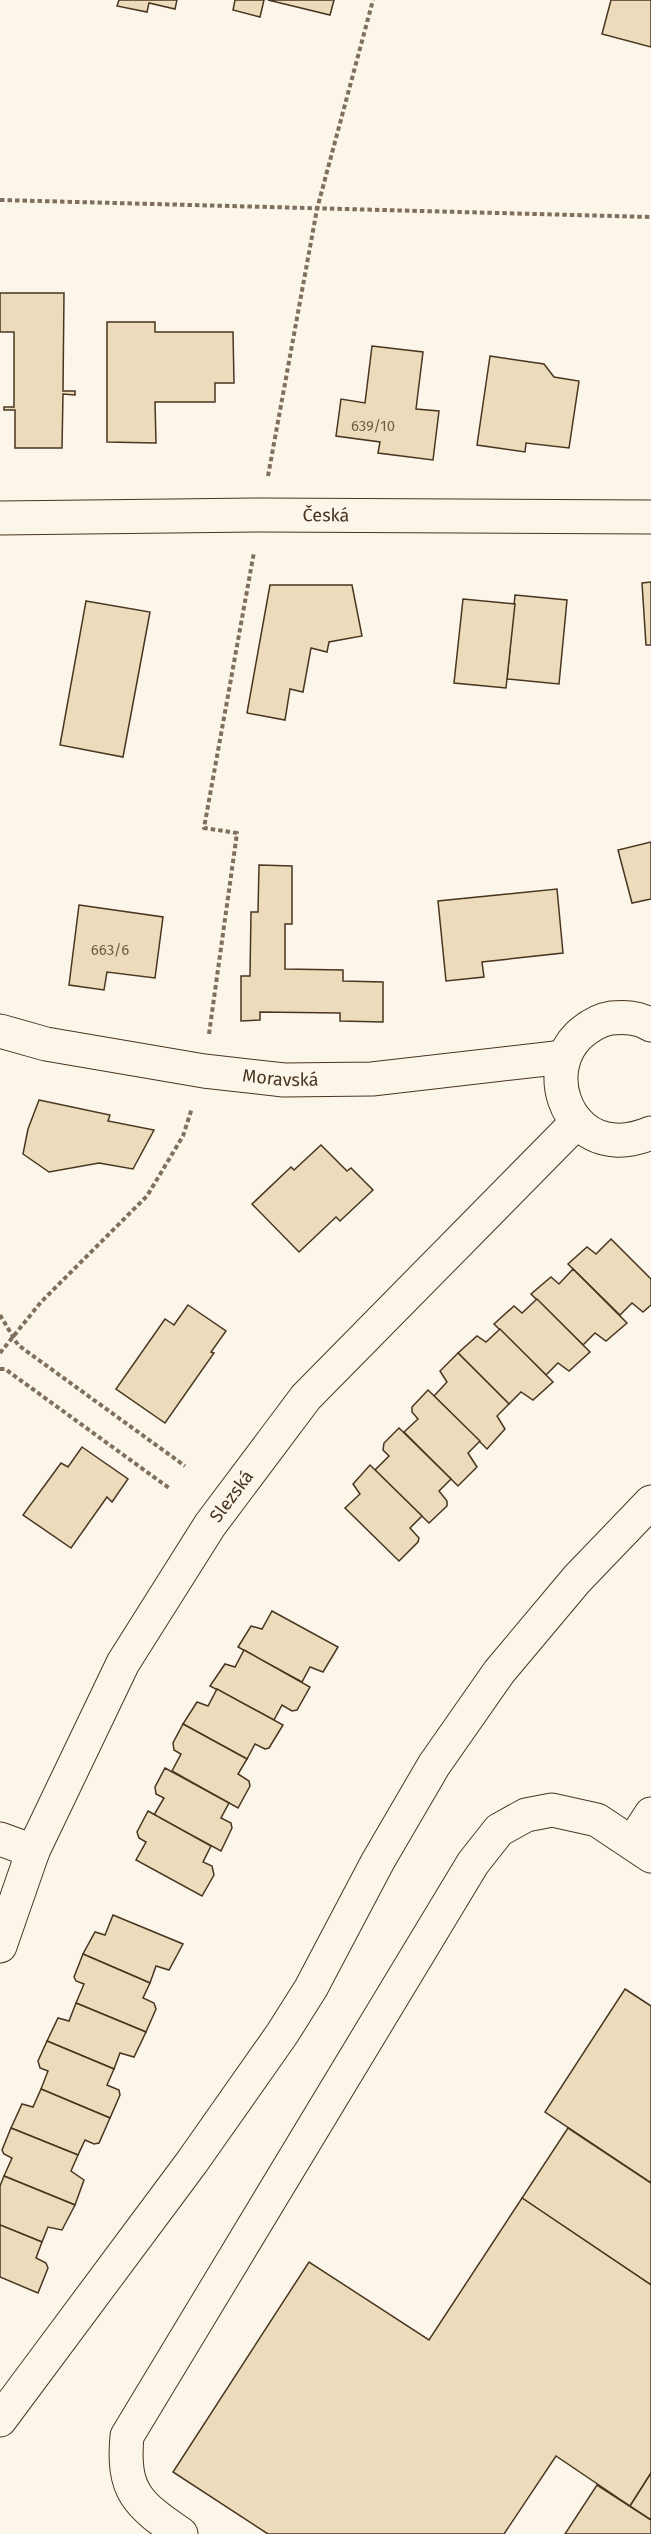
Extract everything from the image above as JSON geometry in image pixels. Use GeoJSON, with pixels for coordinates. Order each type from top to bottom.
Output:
{"type":"FeatureCollection","features":[{"type":"Feature","properties":{"kind":"street","name":"Česká"},"geometry":{"type":"LineString","coordinates":[[0,518],[261,515],[651,517]]}},
{"type":"Feature","properties":{"kind":"street"},"geometry":{"type":"LineString","coordinates":[[651,1024],[644,1020],[625,1017],[606,1019],[588,1027],[573,1040],[564,1057],[560,1074],[561,1092],[567,1108],[577,1122],[593,1134],[613,1140],[633,1140],[651,1133]]}},
{"type":"Feature","properties":{"kind":"street","name":"Moravská"},"geometry":{"type":"LineString","coordinates":[[0,1031],[46,1044],[204,1071],[284,1080],[372,1079],[564,1057]]}},
{"type":"Feature","properties":{"kind":"street","name":"Slezská"},"geometry":{"type":"LineString","coordinates":[[0,1946],[33,1851],[123,1663],[210,1525],[306,1397],[577,1122]]}},
{"type":"Feature","properties":{"kind":"street"},"geometry":{"type":"LineString","coordinates":[[0,2420],[192,2162],[282,2034],[311,1988],[378,1861],[434,1765],[499,1672],[577,1579],[651,1502]]}},
{"type":"Feature","properties":{"kind":"street"},"geometry":{"type":"LineString","coordinates":[[181,2534],[152,2514],[133,2491],[124,2463],[127,2436],[473,1863],[499,1830],[526,1815],[552,1810],[597,1820],[641,1850],[651,1814]]}},
{"type":"Feature","properties":{"kind":"street"},"geometry":{"type":"LineString","coordinates":[[0,1839],[33,1851]]}},
{"type":"Feature","properties":{"kind":"path"},"geometry":{"type":"LineString","coordinates":[[0,1353],[41,1302],[147,1196],[183,1136],[204,1071],[237,833],[204,828],[317,209],[372,0]]}},
{"type":"Feature","properties":{"kind":"path"},"geometry":{"type":"LineString","coordinates":[[0,200],[651,217]]}},
{"type":"Feature","properties":{"kind":"path"},"geometry":{"type":"LineString","coordinates":[[0,1315],[18,1345],[184,1466]]}},
{"type":"Feature","properties":{"kind":"path"},"geometry":{"type":"LineString","coordinates":[[0,1369],[5,1369],[169,1488]]}},
{"type":"Feature","properties":{"kind":"building"},"geometry":{"type":"Polygon","coordinates":[[[119,0],[177,0],[175,9],[149,3],[147,12],[117,6],[119,0]]]}},
{"type":"Feature","properties":{"kind":"building"},"geometry":{"type":"Polygon","coordinates":[[[235,0],[264,0],[260,17],[233,10],[235,0]]]}},
{"type":"Feature","properties":{"kind":"building"},"geometry":{"type":"Polygon","coordinates":[[[268,0],[334,0],[330,15],[268,0]]]}},
{"type":"Feature","properties":{"kind":"building"},"geometry":{"type":"Polygon","coordinates":[[[611,0],[651,0],[651,47],[602,34],[611,0]]]}},
{"type":"Feature","properties":{"kind":"building"},"geometry":{"type":"Polygon","coordinates":[[[0,293],[64,293],[63,391],[75,391],[75,395],[63,394],[62,448],[15,448],[15,410],[4,410],[4,407],[14,407],[14,332],[0,332],[0,293]]]}},
{"type":"Feature","properties":{"kind":"building"},"geometry":{"type":"Polygon","coordinates":[[[107,322],[155,322],[155,332],[233,332],[234,383],[215,383],[215,402],[155,402],[156,443],[107,442],[107,322]]]}},
{"type":"Feature","properties":{"kind":"building"},"geometry":{"type":"Polygon","coordinates":[[[372,346],[423,352],[416,409],[439,411],[433,460],[378,453],[380,442],[336,436],[341,399],[365,403],[372,346]]]}},
{"type":"Feature","properties":{"kind":"building"},"geometry":{"type":"Polygon","coordinates":[[[490,356],[544,364],[554,377],[579,381],[569,448],[526,443],[525,452],[477,445],[490,356]]]}},
{"type":"Feature","properties":{"kind":"building"},"geometry":{"type":"Polygon","coordinates":[[[651,582],[651,645],[646,645],[642,583],[651,582]]]}},
{"type":"Feature","properties":{"kind":"building"},"geometry":{"type":"Polygon","coordinates":[[[270,585],[352,585],[362,636],[329,642],[327,652],[311,648],[303,692],[290,689],[285,720],[247,713],[270,585]]]}},
{"type":"Feature","properties":{"kind":"building"},"geometry":{"type":"Polygon","coordinates":[[[515,595],[567,600],[559,684],[507,679],[515,595]]]}},
{"type":"Feature","properties":{"kind":"building"},"geometry":{"type":"Polygon","coordinates":[[[463,599],[515,604],[506,688],[454,683],[463,599]]]}},
{"type":"Feature","properties":{"kind":"building"},"geometry":{"type":"Polygon","coordinates":[[[86,601],[150,612],[123,757],[60,745],[86,601]]]}},
{"type":"Feature","properties":{"kind":"building"},"geometry":{"type":"Polygon","coordinates":[[[651,842],[651,899],[632,903],[618,850],[651,842]]]}},
{"type":"Feature","properties":{"kind":"building"},"geometry":{"type":"Polygon","coordinates":[[[259,865],[292,866],[292,924],[285,924],[285,969],[343,970],[343,981],[383,982],[383,1022],[340,1021],[340,1013],[260,1012],[260,1020],[241,1021],[241,976],[250,976],[251,912],[258,912],[259,865]]]}},
{"type":"Feature","properties":{"kind":"building"},"geometry":{"type":"Polygon","coordinates":[[[557,889],[563,953],[482,962],[484,977],[446,981],[438,901],[557,889]]]}},
{"type":"Feature","properties":{"kind":"building"},"geometry":{"type":"Polygon","coordinates":[[[79,905],[163,917],[155,978],[107,972],[104,990],[69,985],[79,905]]]}},
{"type":"Feature","properties":{"kind":"building"},"geometry":{"type":"Polygon","coordinates":[[[39,1100],[110,1115],[108,1121],[154,1130],[133,1169],[99,1163],[49,1172],[23,1154],[28,1129],[39,1100]]]}},
{"type":"Feature","properties":{"kind":"building"},"geometry":{"type":"Polygon","coordinates":[[[321,1145],[347,1171],[351,1168],[373,1190],[340,1221],[336,1217],[299,1252],[252,1204],[291,1167],[294,1170],[321,1145]]]}},
{"type":"Feature","properties":{"kind":"building"},"geometry":{"type":"Polygon","coordinates":[[[611,1239],[651,1279],[651,1305],[643,1312],[632,1303],[620,1315],[568,1264],[587,1247],[596,1254],[611,1239]]]}},
{"type":"Feature","properties":{"kind":"building"},"geometry":{"type":"Polygon","coordinates":[[[573,1269],[627,1323],[606,1341],[595,1333],[583,1345],[531,1294],[551,1277],[559,1284],[573,1269]]]}},
{"type":"Feature","properties":{"kind":"building"},"geometry":{"type":"Polygon","coordinates":[[[537,1299],[590,1352],[569,1371],[558,1363],[546,1375],[494,1324],[514,1306],[522,1313],[537,1299]]]}},
{"type":"Feature","properties":{"kind":"building"},"geometry":{"type":"Polygon","coordinates":[[[188,1305],[226,1331],[211,1352],[214,1353],[165,1423],[116,1389],[165,1319],[174,1325],[188,1305]]]}},
{"type":"Feature","properties":{"kind":"building"},"geometry":{"type":"Polygon","coordinates":[[[500,1329],[553,1382],[533,1400],[521,1392],[509,1404],[458,1353],[477,1336],[486,1342],[500,1329]]]}},
{"type":"Feature","properties":{"kind":"building"},"geometry":{"type":"Polygon","coordinates":[[[458,1353],[509,1404],[497,1416],[505,1429],[487,1449],[434,1396],[447,1382],[440,1371],[458,1353]]]}},
{"type":"Feature","properties":{"kind":"building"},"geometry":{"type":"Polygon","coordinates":[[[428,1390],[480,1441],[468,1453],[477,1467],[458,1486],[404,1432],[418,1419],[412,1412],[412,1407],[428,1390]]]}},
{"type":"Feature","properties":{"kind":"building"},"geometry":{"type":"Polygon","coordinates":[[[399,1428],[451,1479],[439,1491],[447,1501],[447,1506],[429,1523],[375,1470],[389,1456],[383,1450],[384,1443],[399,1428]]]}},
{"type":"Feature","properties":{"kind":"building"},"geometry":{"type":"Polygon","coordinates":[[[82,1447],[128,1479],[112,1502],[107,1497],[71,1548],[23,1515],[61,1463],[68,1467],[82,1447]]]}},
{"type":"Feature","properties":{"kind":"building"},"geometry":{"type":"Polygon","coordinates":[[[370,1465],[422,1516],[410,1528],[419,1538],[418,1542],[399,1561],[345,1508],[360,1494],[353,1484],[370,1465]]]}},
{"type":"Feature","properties":{"kind":"building"},"geometry":{"type":"Polygon","coordinates":[[[272,1611],[338,1647],[323,1672],[310,1667],[302,1682],[238,1647],[251,1626],[262,1629],[272,1611]]]}},
{"type":"Feature","properties":{"kind":"building"},"geometry":{"type":"Polygon","coordinates":[[[244,1650],[310,1687],[297,1710],[292,1711],[282,1705],[274,1720],[210,1686],[225,1664],[235,1667],[244,1650]]]}},
{"type":"Feature","properties":{"kind":"building"},"geometry":{"type":"Polygon","coordinates":[[[217,1689],[283,1725],[269,1748],[265,1749],[255,1744],[247,1759],[183,1724],[197,1702],[208,1706],[217,1689]]]}},
{"type":"Feature","properties":{"kind":"building"},"geometry":{"type":"Polygon","coordinates":[[[183,1724],[247,1759],[238,1774],[249,1781],[250,1786],[238,1808],[172,1771],[181,1754],[174,1750],[173,1743],[183,1724]]]}},
{"type":"Feature","properties":{"kind":"building"},"geometry":{"type":"Polygon","coordinates":[[[165,1768],[229,1803],[221,1818],[231,1823],[232,1828],[221,1851],[154,1815],[164,1798],[156,1794],[155,1787],[165,1768]]]}},
{"type":"Feature","properties":{"kind":"building"},"geometry":{"type":"Polygon","coordinates":[[[148,1811],[211,1846],[203,1862],[212,1866],[214,1875],[202,1896],[136,1860],[146,1842],[139,1838],[137,1832],[148,1811]]]}},
{"type":"Feature","properties":{"kind":"building"},"geometry":{"type":"Polygon","coordinates":[[[113,1915],[183,1944],[169,1970],[156,1966],[150,1983],[83,1954],[95,1932],[105,1935],[113,1915]]]}},
{"type":"Feature","properties":{"kind":"building"},"geometry":{"type":"Polygon","coordinates":[[[83,1954],[150,1983],[143,1998],[154,2003],[156,2009],[146,2032],[76,2003],[84,1984],[76,1981],[74,1977],[83,1954]]]}},
{"type":"Feature","properties":{"kind":"building"},"geometry":{"type":"Polygon","coordinates":[[[625,1989],[651,2006],[651,2183],[545,2112],[625,1989]]]}},
{"type":"Feature","properties":{"kind":"building"},"geometry":{"type":"Polygon","coordinates":[[[76,2003],[146,2032],[134,2057],[120,2053],[114,2069],[47,2041],[58,2018],[69,2021],[76,2003]]]}},
{"type":"Feature","properties":{"kind":"building"},"geometry":{"type":"Polygon","coordinates":[[[47,2041],[114,2069],[107,2085],[119,2090],[120,2095],[110,2118],[41,2089],[48,2071],[40,2068],[38,2061],[47,2041]]]}},
{"type":"Feature","properties":{"kind":"building"},"geometry":{"type":"Polygon","coordinates":[[[41,2089],[110,2118],[99,2143],[94,2144],[85,2140],[78,2155],[11,2128],[22,2104],[33,2107],[41,2089]]]}},
{"type":"Feature","properties":{"kind":"building"},"geometry":{"type":"Polygon","coordinates":[[[11,2128],[78,2155],[71,2171],[84,2180],[75,2205],[4,2176],[12,2158],[4,2154],[2,2150],[11,2128]]]}},
{"type":"Feature","properties":{"kind":"building"},"geometry":{"type":"Polygon","coordinates":[[[568,2128],[651,2183],[651,2285],[522,2198],[568,2128]]]}},
{"type":"Feature","properties":{"kind":"building"},"geometry":{"type":"Polygon","coordinates":[[[4,2176],[75,2205],[62,2230],[48,2227],[42,2242],[0,2225],[0,2186],[4,2176]]]}},
{"type":"Feature","properties":{"kind":"building"},"geometry":{"type":"Polygon","coordinates":[[[522,2198],[651,2285],[651,2473],[630,2506],[556,2456],[504,2534],[268,2534],[173,2472],[309,2262],[429,2340],[522,2198]]]}},
{"type":"Feature","properties":{"kind":"building"},"geometry":{"type":"Polygon","coordinates":[[[0,2225],[42,2242],[36,2258],[46,2263],[48,2268],[38,2293],[0,2277],[0,2225]]]}},
{"type":"Feature","properties":{"kind":"building"},"geometry":{"type":"Polygon","coordinates":[[[651,2473],[651,2520],[630,2506],[651,2473]]]}},
{"type":"Feature","properties":{"kind":"building"},"geometry":{"type":"Polygon","coordinates":[[[597,2485],[651,2520],[651,2534],[565,2534],[597,2485]]]}}]}
